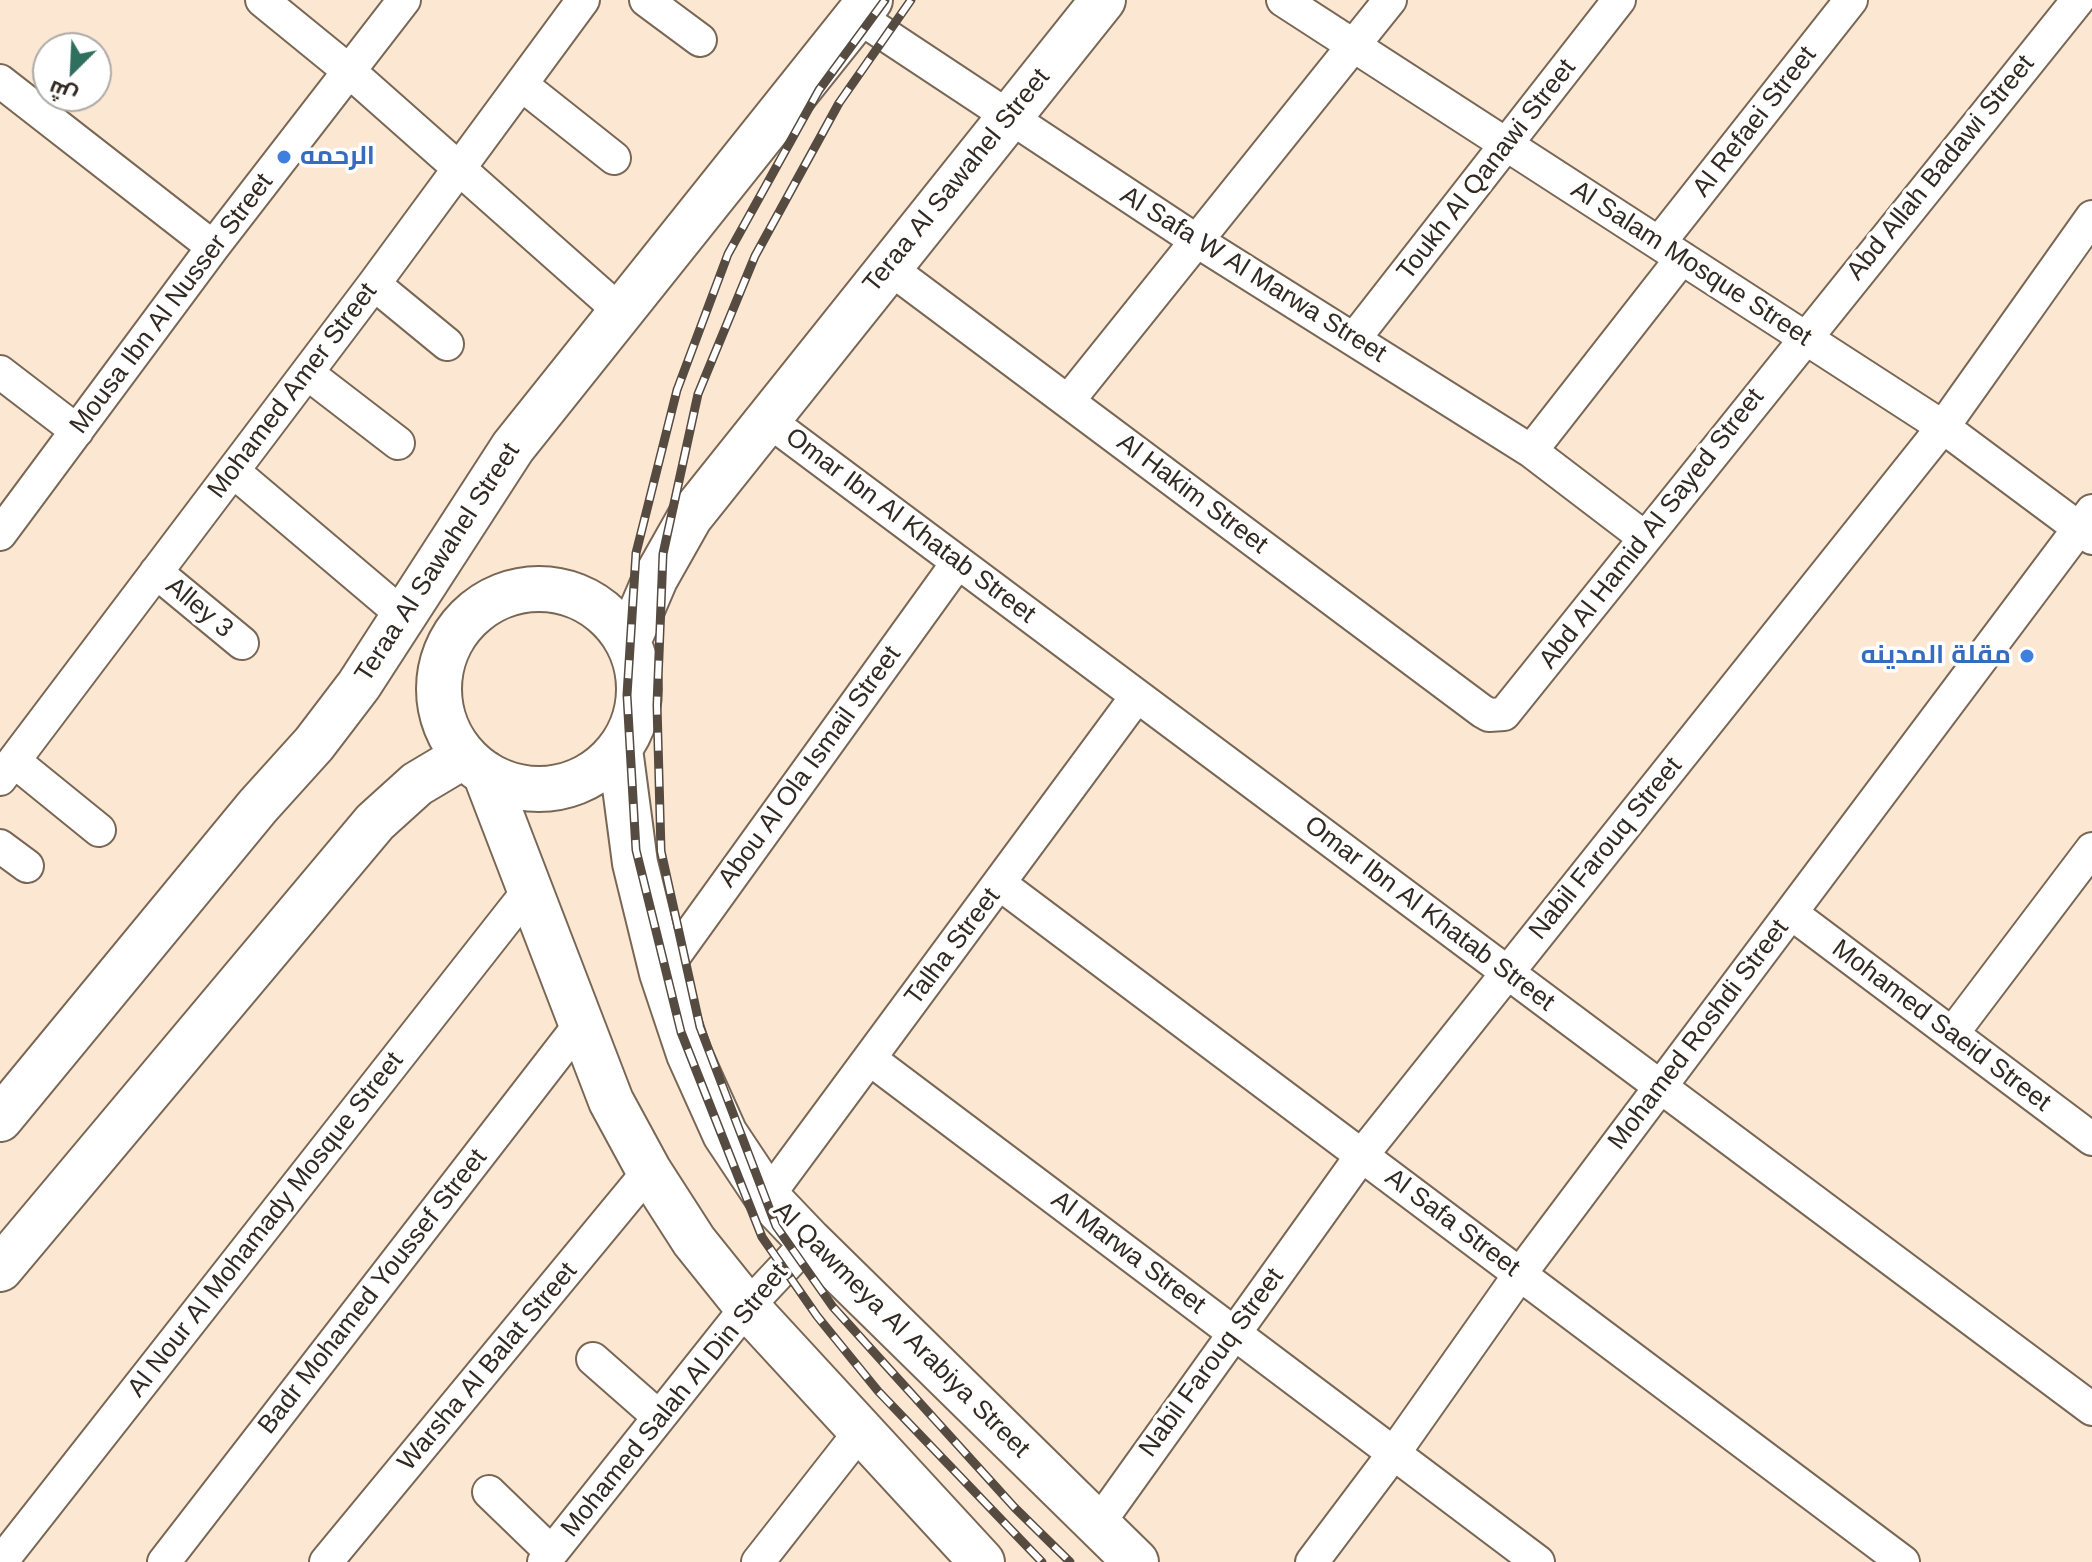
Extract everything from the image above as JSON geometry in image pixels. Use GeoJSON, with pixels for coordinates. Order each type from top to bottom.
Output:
{"type":"FeatureCollection","features":[{"type":"Feature","properties":{"kind":"main road","name":"Teraa Al Sawahel Street"},"geometry":{"type":"LineString","coordinates":[[628,642],[671,547],[765,418],[1103,0]]}},
{"type":"Feature","properties":{"kind":"main road","name":"Teraa Al Sawahel Street"},"geometry":{"type":"LineString","coordinates":[[0,1119],[258,806],[314,744],[359,685],[513,447],[863,8]]}},
{"type":"Feature","properties":{"kind":"main road"},"geometry":{"type":"LineString","coordinates":[[427,579],[471,615]]}},
{"type":"Feature","properties":{"kind":"main road"},"geometry":{"type":"LineString","coordinates":[[0,1269],[375,822],[417,784],[475,764],[526,788],[547,788],[588,777],[620,749],[638,708],[639,685],[628,642],[598,608],[556,590],[533,589],[510,593],[489,601],[471,615],[446,651],[439,695],[443,717],[475,764],[530,889],[611,1101],[649,1171],[694,1241],[747,1307],[982,1562]]}},
{"type":"Feature","properties":{"kind":"main road","name":"Al Qawmeya Al Arabiya Street"},"geometry":{"type":"LineString","coordinates":[[620,749],[635,863],[662,973],[689,1054],[725,1134],[767,1197],[809,1241],[1136,1562]]}},
{"type":"Feature","properties":{"kind":"street"},"geometry":{"type":"LineString","coordinates":[[262,0],[349,71],[621,312]]}},
{"type":"Feature","properties":{"kind":"street","name":"Mousa Ibn Al Nusser Street"},"geometry":{"type":"LineString","coordinates":[[0,534],[213,247],[404,0]]}},
{"type":"Feature","properties":{"kind":"street","name":"Mohamed Amer Street"},"geometry":{"type":"LineString","coordinates":[[7,770],[374,284],[583,0]]}},
{"type":"Feature","properties":{"kind":"street"},"geometry":{"type":"LineString","coordinates":[[646,0],[700,40]]}},
{"type":"Feature","properties":{"kind":"street","name":"Al Salam Mosque Street"},"geometry":{"type":"LineString","coordinates":[[1283,0],[1943,427],[2088,526]]}},
{"type":"Feature","properties":{"kind":"street"},"geometry":{"type":"LineString","coordinates":[[1068,401],[1390,0]]}},
{"type":"Feature","properties":{"kind":"street","name":"Toukh Al Qanawi Street"},"geometry":{"type":"LineString","coordinates":[[1354,339],[1619,0]]}},
{"type":"Feature","properties":{"kind":"street","name":"Al Refaei Street"},"geometry":{"type":"LineString","coordinates":[[1531,451],[1851,0]]}},
{"type":"Feature","properties":{"kind":"street","name":"Abd Allah Badawi Street"},"geometry":{"type":"LineString","coordinates":[[1804,337],[2078,0]]}},
{"type":"Feature","properties":{"kind":"street","name":"Al Safa W Al Marwa Street"},"geometry":{"type":"LineString","coordinates":[[863,8],[1008,118],[1531,451],[1645,538]]}},
{"type":"Feature","properties":{"kind":"street"},"geometry":{"type":"LineString","coordinates":[[0,81],[213,247]]}},
{"type":"Feature","properties":{"kind":"street"},"geometry":{"type":"LineString","coordinates":[[522,85],[614,158]]}},
{"type":"Feature","properties":{"kind":"street","name":"Nabil Farouq Street"},"geometry":{"type":"LineString","coordinates":[[1098,1524],[1362,1155],[1943,427],[2092,217]]}},
{"type":"Feature","properties":{"kind":"street","name":"Al Hakim Street"},"geometry":{"type":"LineString","coordinates":[[888,267],[1482,711],[1497,716]]}},
{"type":"Feature","properties":{"kind":"street"},"geometry":{"type":"LineString","coordinates":[[374,284],[447,344]]}},
{"type":"Feature","properties":{"kind":"street","name":"Abd Al Hamid Al Sayed Street"},"geometry":{"type":"LineString","coordinates":[[1497,716],[1510,710],[1804,337]]}},
{"type":"Feature","properties":{"kind":"street"},"geometry":{"type":"LineString","coordinates":[[0,372],[77,431]]}},
{"type":"Feature","properties":{"kind":"street"},"geometry":{"type":"LineString","coordinates":[[307,373],[398,443]]}},
{"type":"Feature","properties":{"kind":"street","name":"Omar Ibn Al Khatab Street"},"geometry":{"type":"LineString","coordinates":[[765,418],[2092,1409]]}},
{"type":"Feature","properties":{"kind":"street"},"geometry":{"type":"LineString","coordinates":[[233,471],[403,615]]}},
{"type":"Feature","properties":{"kind":"street","name":"Mohamed Roshdi Street"},"geometry":{"type":"LineString","coordinates":[[1312,1562],[1394,1453],[1520,1274],[1660,1087],[2088,526]]}},
{"type":"Feature","properties":{"kind":"street","name":"Abou Al Ola Ismail Street"},"geometry":{"type":"LineString","coordinates":[[662,973],[958,562]]}},
{"type":"Feature","properties":{"kind":"street","name":"Alley 3"},"geometry":{"type":"LineString","coordinates":[[156,572],[242,643]]}},
{"type":"Feature","properties":{"kind":"street","name":"Talha Street"},"geometry":{"type":"LineString","coordinates":[[767,1197],[1137,696]]}},
{"type":"Feature","properties":{"kind":"street"},"geometry":{"type":"LineString","coordinates":[[7,770],[99,830]]}},
{"type":"Feature","properties":{"kind":"street"},"geometry":{"type":"LineString","coordinates":[[0,846],[27,866]]}},
{"type":"Feature","properties":{"kind":"street"},"geometry":{"type":"LineString","coordinates":[[1952,1034],[2092,849]]}},
{"type":"Feature","properties":{"kind":"street","name":"Al Safa Street"},"geometry":{"type":"LineString","coordinates":[[1000,884],[1903,1562]]}},
{"type":"Feature","properties":{"kind":"street","name":"Al Nour Al Mohamady Mosque Street"},"geometry":{"type":"LineString","coordinates":[[1,1562],[530,889]]}},
{"type":"Feature","properties":{"kind":"street","name":"Mohamed Saeid Street"},"geometry":{"type":"LineString","coordinates":[[1791,913],[2092,1139]]}},
{"type":"Feature","properties":{"kind":"street","name":"Badr Mohamed Youssef Street"},"geometry":{"type":"LineString","coordinates":[[164,1562],[582,1022]]}},
{"type":"Feature","properties":{"kind":"street","name":"Al Marwa Street"},"geometry":{"type":"LineString","coordinates":[[870,1059],[1538,1562]]}},
{"type":"Feature","properties":{"kind":"street","name":"Warsha Al Balat Street"},"geometry":{"type":"LineString","coordinates":[[326,1562],[649,1171]]}},
{"type":"Feature","properties":{"kind":"street","name":"Mohamed Salah Al Din Street"},"geometry":{"type":"LineString","coordinates":[[548,1557],[747,1307],[809,1241]]}},
{"type":"Feature","properties":{"kind":"street"},"geometry":{"type":"LineString","coordinates":[[593,1359],[659,1417]]}},
{"type":"Feature","properties":{"kind":"street"},"geometry":{"type":"LineString","coordinates":[[758,1562],[860,1432]]}},
{"type":"Feature","properties":{"kind":"street"},"geometry":{"type":"LineString","coordinates":[[489,1492],[548,1557]]}},
{"type":"Feature","properties":{"kind":"railway"},"geometry":{"type":"LineString","coordinates":[[885,0],[819,90],[728,254],[677,390],[636,553],[627,695],[636,850],[681,1032],[762,1237],[817,1316],[878,1391],[1042,1562]]}},
{"type":"Feature","properties":{"kind":"railway"},"geometry":{"type":"LineString","coordinates":[[911,0],[839,103],[755,256],[698,394],[663,554],[657,705],[661,851],[700,1027],[776,1226],[833,1307],[1015,1508],[1070,1562]]}},
{"type":"Feature","properties":{"kind":"place","name":"الرحمه"},"geometry":{"type":"Point","coordinates":[284,157]}},
{"type":"Feature","properties":{"kind":"place","name":"مقلة المدينه"},"geometry":{"type":"Point","coordinates":[2027,656]}}]}
